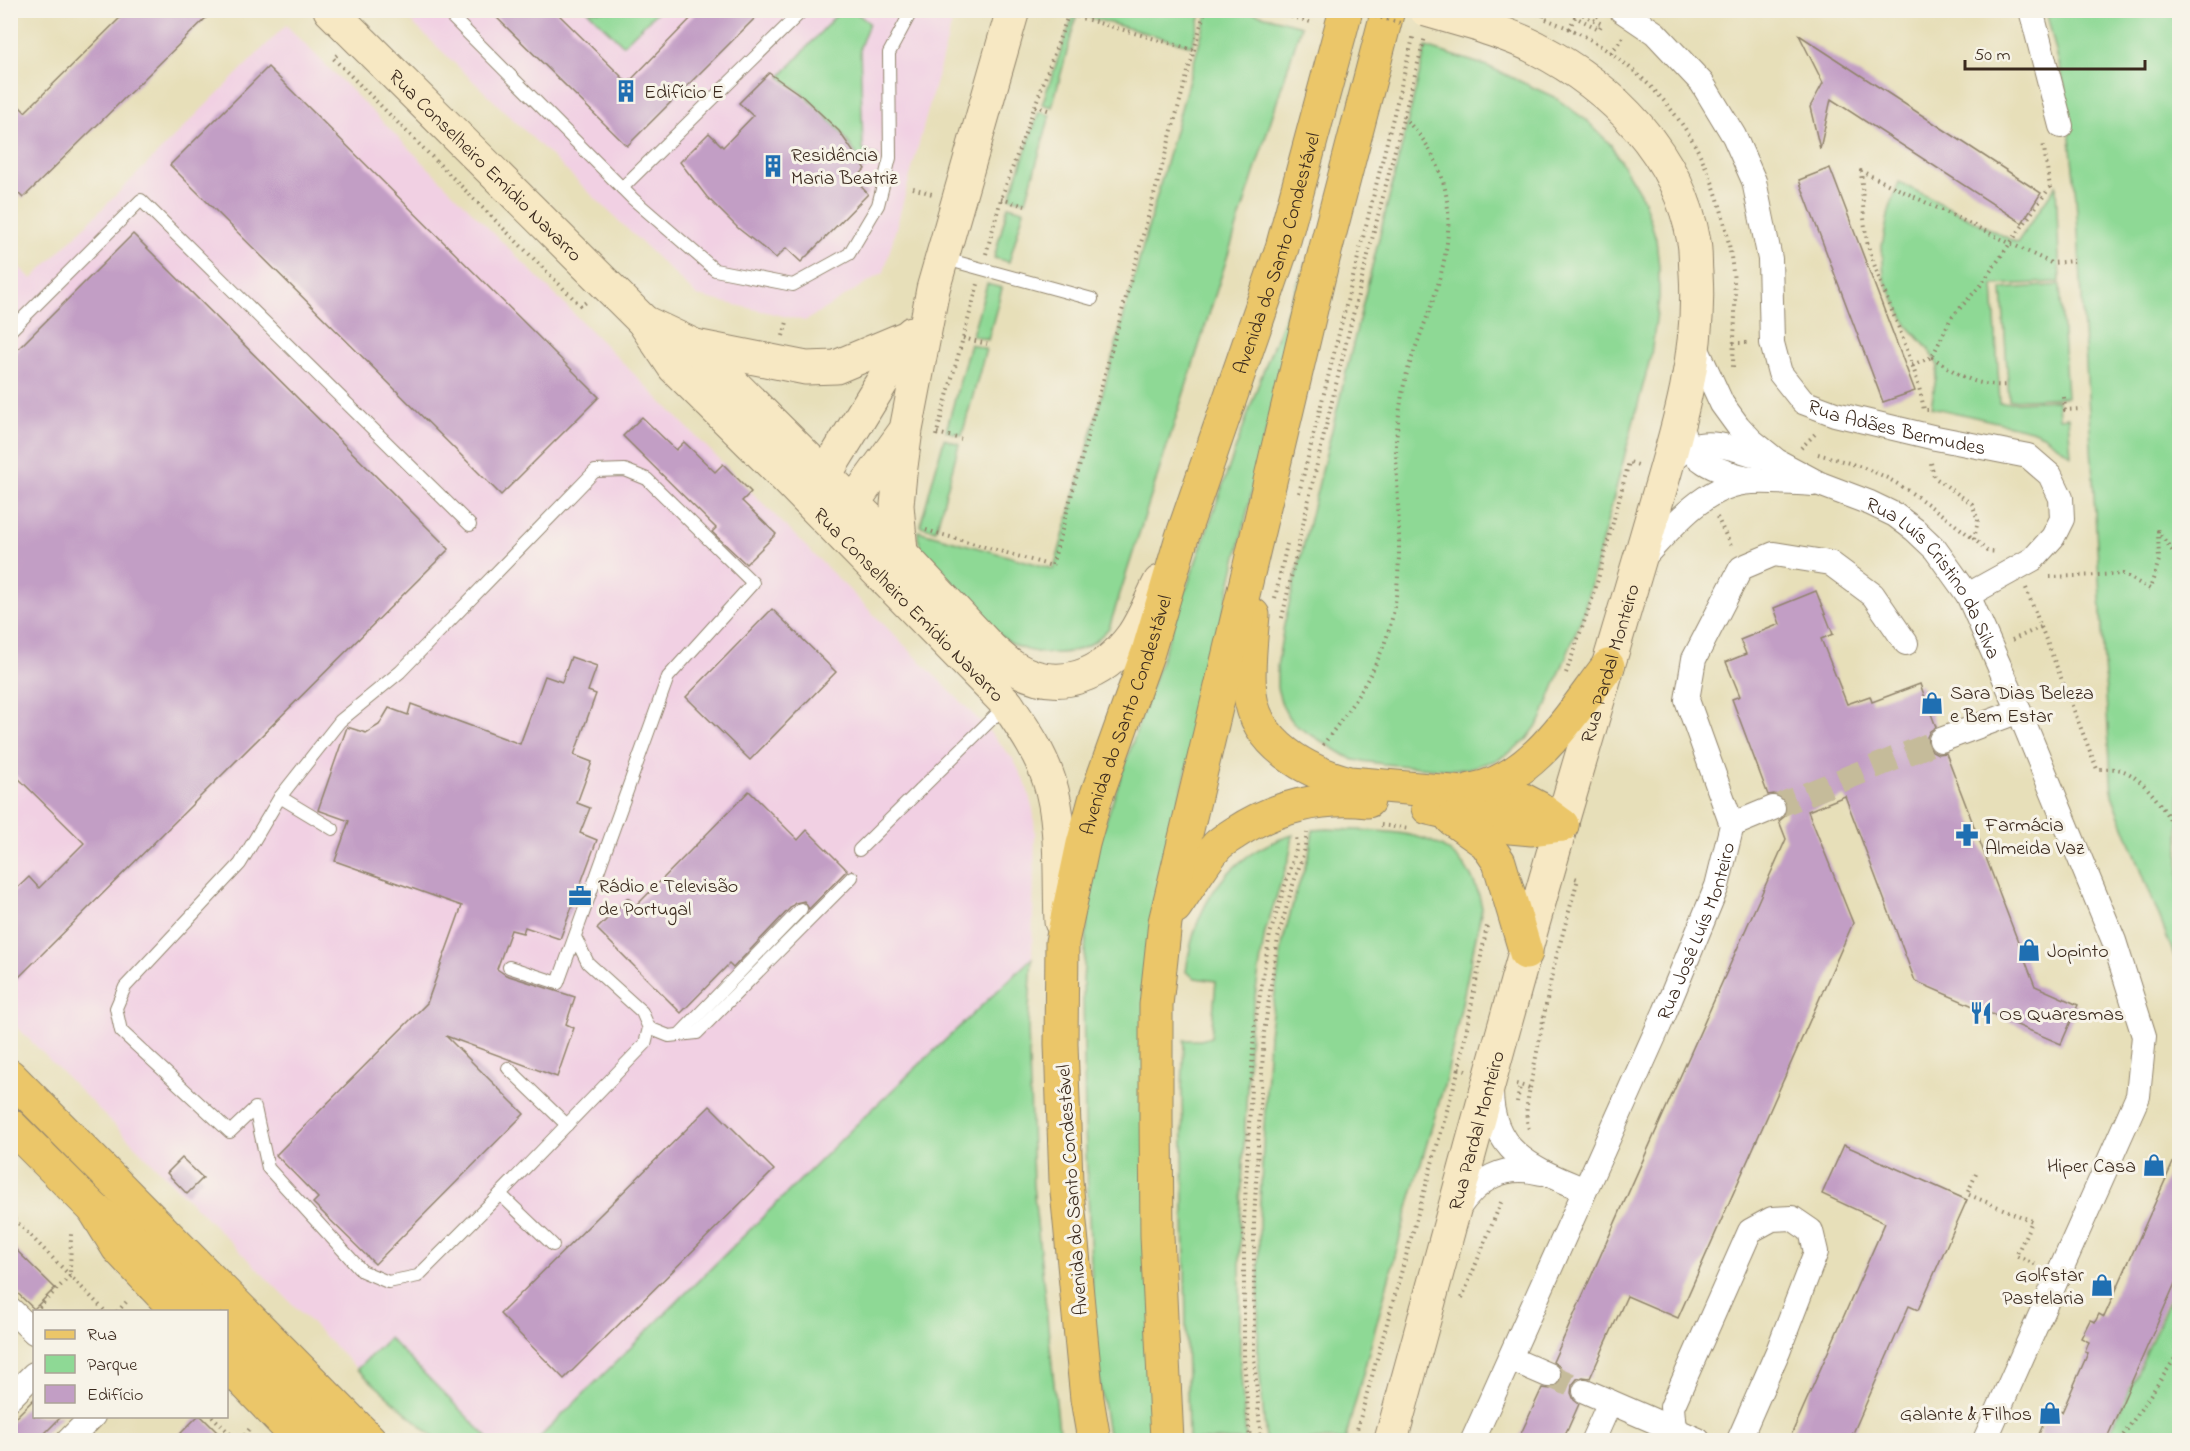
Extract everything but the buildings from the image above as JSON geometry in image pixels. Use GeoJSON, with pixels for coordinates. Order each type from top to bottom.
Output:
{"type":"FeatureCollection","features":[{"type":"Feature","properties":{"kind":"main road"},"geometry":{"type":"LineString","coordinates":[[1388,10],[1322,263],[1250,651],[1250,694],[1257,717],[1270,738],[1286,755],[1329,778],[1443,801],[1485,787],[1522,766],[1549,743],[1608,666]]}},
{"type":"Feature","properties":{"kind":"main road","name":"Avenida do Santo Condestável"},"geometry":{"type":"LineString","coordinates":[[1094,1440],[1087,1399],[1066,1181],[1061,1044],[1062,942],[1095,800],[1148,652],[1182,537],[1282,248],[1343,20]]}},
{"type":"Feature","properties":{"kind":"main road"},"geometry":{"type":"LineString","coordinates":[[1167,1440],[1157,1236],[1156,1119],[1156,1005],[1165,922],[1274,528]]}},
{"type":"Feature","properties":{"kind":"main road"},"geometry":{"type":"LineString","coordinates":[[1165,922],[1218,844],[1270,814],[1301,815],[1318,801],[1349,799],[1443,801],[1520,798],[1539,808],[1562,825]]}},
{"type":"Feature","properties":{"kind":"main road"},"geometry":{"type":"LineString","coordinates":[[1443,801],[1464,826],[1486,843],[1499,862],[1526,953]]}},
{"type":"Feature","properties":{"kind":"main road"},"geometry":{"type":"LineString","coordinates":[[10,1076],[370,1440]]}},
{"type":"Feature","properties":{"kind":"main road"},"geometry":{"type":"LineString","coordinates":[[10,1125],[94,1209],[130,1236],[203,1310]]}},
{"type":"Feature","properties":{"kind":"main road"},"geometry":{"type":"LineString","coordinates":[[94,1209],[118,1248],[177,1310]]}},
{"type":"Feature","properties":{"kind":"main road"},"geometry":{"type":"LineString","coordinates":[[228,1336],[332,1440]]}},
{"type":"Feature","properties":{"kind":"main road"},"geometry":{"type":"LineString","coordinates":[[228,1365],[300,1440]]}},
{"type":"Feature","properties":{"kind":"main road"},"geometry":{"type":"LineString","coordinates":[[321,1389],[384,1440]]}},
{"type":"Feature","properties":{"kind":"street","name":"Rua Adães Bermudes"},"geometry":{"type":"LineString","coordinates":[[1622,10],[1655,33],[1702,82],[1734,136],[1755,182],[1770,260],[1772,343],[1780,374],[1803,402],[1835,414],[1935,438],[2028,456],[2050,475],[2061,498],[2062,519],[2053,537],[2033,559],[1968,594]]}},
{"type":"Feature","properties":{"kind":"street"},"geometry":{"type":"LineString","coordinates":[[2031,10],[2052,134]]}},
{"type":"Feature","properties":{"kind":"street","name":"Rua Conselheiro Emídio Navarro"},"geometry":{"type":"LineString","coordinates":[[330,11],[643,321],[674,367],[836,508],[901,552],[991,649],[1012,667],[1047,680],[1071,680],[1094,671],[1116,657],[1134,633],[1182,537]]}},
{"type":"Feature","properties":{"kind":"street"},"geometry":{"type":"LineString","coordinates":[[901,552],[897,505],[926,435],[933,289],[1014,12]]}},
{"type":"Feature","properties":{"kind":"street","name":"Rua Pardal Monteiro"},"geometry":{"type":"LineString","coordinates":[[1391,1440],[1562,825],[1682,412],[1695,345],[1698,296],[1694,242],[1681,195],[1658,151],[1633,119],[1603,91],[1569,66],[1532,45],[1478,25],[1422,24]]}},
{"type":"Feature","properties":{"kind":"street"},"geometry":{"type":"LineString","coordinates":[[825,475],[910,336],[933,289]]}},
{"type":"Feature","properties":{"kind":"street","name":"Rua Conselheiro Emídio Navarro"},"geometry":{"type":"LineString","coordinates":[[643,321],[695,346],[825,475],[836,508],[1007,704],[1033,743],[1049,781],[1057,824],[1062,942]]}},
{"type":"Feature","properties":{"kind":"street"},"geometry":{"type":"LineString","coordinates":[[695,346],[806,368],[836,367],[910,336]]}},
{"type":"Feature","properties":{"kind":"street"},"geometry":{"type":"LineString","coordinates":[[1695,345],[1719,399],[1735,423],[1746,436],[1779,463]]}},
{"type":"Feature","properties":{"kind":"street"},"geometry":{"type":"LineString","coordinates":[[1682,412],[1681,427],[1688,448]]}},
{"type":"Feature","properties":{"kind":"street"},"geometry":{"type":"LineString","coordinates":[[836,508],[926,435]]}},
{"type":"Feature","properties":{"kind":"street"},"geometry":{"type":"LineString","coordinates":[[1665,474],[1670,463],[1688,448],[1700,444],[1716,444],[1779,463]]}},
{"type":"Feature","properties":{"kind":"street","name":"Rua Luís Cristino da Silva"},"geometry":{"type":"LineString","coordinates":[[1779,463],[1820,484],[1895,515],[1935,549],[1968,594],[2114,941],[2144,1036],[2138,1096],[1985,1440]]}},
{"type":"Feature","properties":{"kind":"street"},"geometry":{"type":"LineString","coordinates":[[1639,563],[1691,509],[1712,494],[1736,484],[1751,482],[1779,463]]}},
{"type":"Feature","properties":{"kind":"street","name":"Rua José Luís Monteiro"},"geometry":{"type":"LineString","coordinates":[[1473,1440],[1665,1012],[1717,886],[1732,825],[1687,700],[1694,659],[1741,568],[1774,554],[1830,563],[1873,595],[1906,643]]}},
{"type":"Feature","properties":{"kind":"street"},"geometry":{"type":"LineString","coordinates":[[1941,740],[2019,711]]}},
{"type":"Feature","properties":{"kind":"street"},"geometry":{"type":"LineString","coordinates":[[1732,825],[1773,808]]}},
{"type":"Feature","properties":{"kind":"street"},"geometry":{"type":"LineString","coordinates":[[1492,1077],[1491,1109],[1498,1132],[1516,1155],[1534,1168],[1584,1190]]}},
{"type":"Feature","properties":{"kind":"street"},"geometry":{"type":"LineString","coordinates":[[1454,1214],[1468,1193],[1485,1179],[1505,1170],[1533,1171],[1555,1177]]}},
{"type":"Feature","properties":{"kind":"street"},"geometry":{"type":"LineString","coordinates":[[1674,1430],[1672,1407],[1750,1231],[1772,1219],[1792,1218],[1811,1231],[1816,1252],[1778,1351],[1739,1440]]}},
{"type":"Feature","properties":{"kind":"street"},"geometry":{"type":"LineString","coordinates":[[10,1308],[33,1331]]}},
{"type":"Feature","properties":{"kind":"street"},"geometry":{"type":"LineString","coordinates":[[1511,1359],[1548,1375]]}},
{"type":"Feature","properties":{"kind":"street"},"geometry":{"type":"LineString","coordinates":[[10,1398],[33,1375]]}},
{"type":"Feature","properties":{"kind":"street"},"geometry":{"type":"LineString","coordinates":[[1585,1391],[1698,1440]]}},
{"type":"Feature","properties":{"kind":"street"},"geometry":{"type":"LineString","coordinates":[[1593,1440],[1610,1402]]}},
{"type":"Feature","properties":{"kind":"street"},"geometry":{"type":"LineString","coordinates":[[69,1440],[91,1418]]}},
{"type":"Feature","properties":{"kind":"lane"},"geometry":{"type":"LineString","coordinates":[[445,10],[622,188],[716,270],[793,285],[849,254],[878,205],[890,158],[889,53],[912,10]]}},
{"type":"Feature","properties":{"kind":"lane"},"geometry":{"type":"LineString","coordinates":[[622,188],[803,10]]}},
{"type":"Feature","properties":{"kind":"lane"},"geometry":{"type":"LineString","coordinates":[[10,331],[141,200],[470,525]]}},
{"type":"Feature","properties":{"kind":"lane"},"geometry":{"type":"LineString","coordinates":[[941,257],[1092,299]]}},
{"type":"Feature","properties":{"kind":"lane"},"geometry":{"type":"LineString","coordinates":[[509,967],[558,983],[668,676],[753,583],[647,479],[625,470],[594,471],[400,672],[340,721],[280,797],[240,864],[125,987],[116,1008],[122,1031],[230,1132],[255,1108],[268,1168],[362,1271],[388,1282],[418,1275],[645,1044],[649,1028],[642,1012],[588,963],[575,937]]}},
{"type":"Feature","properties":{"kind":"lane"},"geometry":{"type":"LineString","coordinates":[[859,850],[1007,704]]}},
{"type":"Feature","properties":{"kind":"lane"},"geometry":{"type":"LineString","coordinates":[[280,797],[333,829]]}},
{"type":"Feature","properties":{"kind":"lane"},"geometry":{"type":"LineString","coordinates":[[649,1028],[669,1036],[697,1033],[852,877]]}},
{"type":"Feature","properties":{"kind":"lane"},"geometry":{"type":"LineString","coordinates":[[679,1035],[801,909]]}},
{"type":"Feature","properties":{"kind":"lane"},"geometry":{"type":"LineString","coordinates":[[508,1068],[567,1125]]}},
{"type":"Feature","properties":{"kind":"lane"},"geometry":{"type":"LineString","coordinates":[[500,1194],[553,1245]]}},
{"type":"Feature","properties":{"kind":"path"},"geometry":{"type":"LineString","coordinates":[[961,440],[926,435],[963,338],[1001,199],[1070,10]]}},
{"type":"Feature","properties":{"kind":"path"},"geometry":{"type":"LineString","coordinates":[[1080,10],[1078,17],[1194,50]]}},
{"type":"Feature","properties":{"kind":"path"},"geometry":{"type":"LineString","coordinates":[[935,533],[1052,566],[1205,10]]}},
{"type":"Feature","properties":{"kind":"path"},"geometry":{"type":"LineString","coordinates":[[1268,10],[1343,20]]}},
{"type":"Feature","properties":{"kind":"path"},"geometry":{"type":"LineString","coordinates":[[1543,17],[1545,10]]}},
{"type":"Feature","properties":{"kind":"path"},"geometry":{"type":"LineString","coordinates":[[1569,29],[1575,17],[1599,29],[1602,24],[1578,12],[1579,10]]}},
{"type":"Feature","properties":{"kind":"path"},"geometry":{"type":"LineString","coordinates":[[1533,14],[1586,36],[1611,54],[1655,89],[1690,135],[1708,169],[1727,225],[1735,285],[1733,372]]}},
{"type":"Feature","properties":{"kind":"path"},"geometry":{"type":"LineString","coordinates":[[1282,618],[1305,513],[1403,116],[1422,24]]}},
{"type":"Feature","properties":{"kind":"path"},"geometry":{"type":"LineString","coordinates":[[1297,500],[1422,24]]}},
{"type":"Feature","properties":{"kind":"path"},"geometry":{"type":"LineString","coordinates":[[1035,106],[1051,111]]}},
{"type":"Feature","properties":{"kind":"path"},"geometry":{"type":"LineString","coordinates":[[1403,116],[1427,145]]}},
{"type":"Feature","properties":{"kind":"path"},"geometry":{"type":"LineString","coordinates":[[1912,365],[1932,357],[1951,318],[1980,286],[2011,245],[2050,187],[2052,134]]}},
{"type":"Feature","properties":{"kind":"path"},"geometry":{"type":"LineString","coordinates":[[1932,411],[1924,410],[1912,365],[1868,246],[1861,171],[2051,263],[2074,261]]}},
{"type":"Feature","properties":{"kind":"path"},"geometry":{"type":"LineString","coordinates":[[1001,199],[1025,206]]}},
{"type":"Feature","properties":{"kind":"path"},"geometry":{"type":"LineString","coordinates":[[963,338],[987,344]]}},
{"type":"Feature","properties":{"kind":"path"},"geometry":{"type":"LineString","coordinates":[[1932,357],[1960,376],[1976,383],[1993,386],[2008,385]]}},
{"type":"Feature","properties":{"kind":"path"},"geometry":{"type":"LineString","coordinates":[[2064,397],[2065,410],[2082,409]]}},
{"type":"Feature","properties":{"kind":"path"},"geometry":{"type":"LineString","coordinates":[[1563,681],[1594,594],[1629,462],[1665,474]]}},
{"type":"Feature","properties":{"kind":"path"},"geometry":{"type":"LineString","coordinates":[[1779,463],[1863,468],[1887,478],[1917,496],[1974,539]]}},
{"type":"Feature","properties":{"kind":"path"},"geometry":{"type":"LineString","coordinates":[[1714,513],[1731,545]]}},
{"type":"Feature","properties":{"kind":"path"},"geometry":{"type":"LineString","coordinates":[[1274,528],[1274,607]]}},
{"type":"Feature","properties":{"kind":"path"},"geometry":{"type":"LineString","coordinates":[[2041,579],[2058,576],[2123,574],[2150,589],[2159,560],[2158,531],[2180,561]]}},
{"type":"Feature","properties":{"kind":"path"},"geometry":{"type":"LineString","coordinates":[[2041,627],[2097,769],[2119,770],[2135,777],[2166,813],[2180,841]]}},
{"type":"Feature","properties":{"kind":"path"},"geometry":{"type":"LineString","coordinates":[[1313,741],[1332,752]]}},
{"type":"Feature","properties":{"kind":"path"},"geometry":{"type":"LineString","coordinates":[[1250,1440],[1244,1359],[1244,1221],[1254,1030],[1269,934],[1297,847],[1301,815]]}},
{"type":"Feature","properties":{"kind":"path"},"geometry":{"type":"LineString","coordinates":[[1261,1440],[1254,1358],[1254,1221],[1264,1033],[1278,938],[1304,852],[1301,815]]}},
{"type":"Feature","properties":{"kind":"path"},"geometry":{"type":"LineString","coordinates":[[1354,1440],[1458,1068]]}},
{"type":"Feature","properties":{"kind":"path"},"geometry":{"type":"LineString","coordinates":[[1976,1174],[1967,1194],[2032,1221],[2016,1256],[2059,1275]]}},
{"type":"Feature","properties":{"kind":"path"},"geometry":{"type":"LineString","coordinates":[[10,1215],[105,1310]]}},
{"type":"Feature","properties":{"kind":"path"},"geometry":{"type":"LineString","coordinates":[[36,1310],[70,1276],[71,1234]]}},
{"type":"Feature","properties":{"kind":"path"},"geometry":{"type":"LineString","coordinates":[[2120,1440],[2180,1351]]}},
{"type":"Feature","properties":{"kind":"path"},"geometry":{"type":"LineString","coordinates":[[214,1418],[236,1440]]}},
{"type":"Feature","properties":{"kind":"shaded area"},"geometry":{"type":"Polygon","coordinates":[[[400,11],[955,11],[884,272],[805,321],[697,296],[400,11]]]}},
{"type":"Feature","properties":{"kind":"shaded area","name":"Rádio e Televisão de Portugal"},"geometry":{"type":"Polygon","coordinates":[[[286,25],[981,722],[1013,759],[1026,784],[1033,810],[1035,834],[1032,958],[864,1117],[537,1440],[490,1440],[389,1338],[357,1369],[11,1021],[10,259],[32,279],[286,25]]]}},
{"type":"Feature","properties":{"kind":"green space"},"geometry":{"type":"Polygon","coordinates":[[[1083,10],[1202,11],[1192,46],[1081,15],[1083,10]]]}},
{"type":"Feature","properties":{"kind":"green space"},"geometry":{"type":"Polygon","coordinates":[[[588,11],[658,11],[623,45],[588,11]]]}},
{"type":"Feature","properties":{"kind":"green space"},"geometry":{"type":"Polygon","coordinates":[[[840,11],[854,11],[869,23],[860,47],[863,150],[878,157],[866,168],[840,131],[804,95],[780,77],[840,11]]]}},
{"type":"Feature","properties":{"kind":"green space"},"geometry":{"type":"Polygon","coordinates":[[[1075,11],[1078,11],[1052,107],[1042,104],[1075,11]]]}},
{"type":"Feature","properties":{"kind":"green space"},"geometry":{"type":"Polygon","coordinates":[[[1208,11],[1247,11],[1301,26],[1109,628],[1096,640],[1082,648],[1070,651],[1045,653],[1021,648],[1001,636],[930,561],[921,547],[918,531],[1054,569],[1208,11]]]}},
{"type":"Feature","properties":{"kind":"green space"},"geometry":{"type":"Polygon","coordinates":[[[2046,11],[2179,11],[2179,968],[2112,795],[2076,198],[2065,88],[2046,11]]]}},
{"type":"Feature","properties":{"kind":"green space"},"geometry":{"type":"Polygon","coordinates":[[[1426,47],[1487,66],[1554,97],[1586,120],[1611,145],[1644,200],[1656,239],[1659,267],[1659,298],[1651,355],[1583,614],[1541,720],[1527,739],[1494,761],[1465,769],[1354,760],[1298,727],[1289,718],[1282,705],[1277,688],[1277,667],[1284,625],[1426,47]]]}},
{"type":"Feature","properties":{"kind":"green space"},"geometry":{"type":"Polygon","coordinates":[[[1039,112],[1050,115],[1026,201],[1010,197],[1039,112]]]}},
{"type":"Feature","properties":{"kind":"green space"},"geometry":{"type":"Polygon","coordinates":[[[1899,182],[2017,243],[2056,185],[2060,282],[1993,285],[2000,403],[2058,400],[2059,418],[2068,417],[2071,455],[2043,435],[2031,430],[1931,407],[1938,366],[1929,350],[1907,325],[1884,279],[1882,246],[1889,211],[1899,182]]]}},
{"type":"Feature","properties":{"kind":"green space"},"geometry":{"type":"Polygon","coordinates":[[[1008,206],[1024,210],[1009,262],[994,258],[1008,206]]]}},
{"type":"Feature","properties":{"kind":"green space"},"geometry":{"type":"Polygon","coordinates":[[[1306,262],[1180,798],[1154,1440],[1109,1440],[1095,1353],[1085,1126],[1083,981],[1088,911],[1097,847],[1261,377],[1306,262]]]}},
{"type":"Feature","properties":{"kind":"green space"},"geometry":{"type":"Polygon","coordinates":[[[987,284],[1002,288],[988,340],[972,335],[987,284]]]}},
{"type":"Feature","properties":{"kind":"green space"},"geometry":{"type":"Polygon","coordinates":[[[2060,285],[2067,397],[2009,400],[2002,289],[2060,285]]]}},
{"type":"Feature","properties":{"kind":"green space"},"geometry":{"type":"Polygon","coordinates":[[[970,344],[986,349],[962,435],[946,431],[970,344]]]}},
{"type":"Feature","properties":{"kind":"green space"},"geometry":{"type":"Polygon","coordinates":[[[944,439],[959,444],[936,530],[920,526],[944,439]]]}},
{"type":"Feature","properties":{"kind":"green space"},"geometry":{"type":"Polygon","coordinates":[[[1313,830],[1402,834],[1424,839],[1444,848],[1461,861],[1474,881],[1482,908],[1446,1079],[1411,1197],[1345,1440],[1266,1440],[1258,1357],[1259,1221],[1269,1034],[1283,940],[1309,855],[1313,830]]]}},
{"type":"Feature","properties":{"kind":"green space"},"geometry":{"type":"Polygon","coordinates":[[[1293,835],[1289,858],[1265,932],[1250,1029],[1240,1221],[1240,1360],[1246,1440],[1188,1440],[1182,1091],[1184,1040],[1201,1040],[1211,1037],[1216,981],[1195,978],[1186,972],[1190,948],[1206,905],[1217,886],[1232,869],[1249,855],[1293,835]]]}},
{"type":"Feature","properties":{"kind":"green space"},"geometry":{"type":"Polygon","coordinates":[[[1032,958],[1028,1027],[1033,1185],[1060,1440],[537,1440],[864,1117],[1032,958]]]}},
{"type":"Feature","properties":{"kind":"green space"},"geometry":{"type":"Polygon","coordinates":[[[2179,1279],[2179,1440],[2107,1440],[2179,1279]]]}},
{"type":"Feature","properties":{"kind":"green space"},"geometry":{"type":"Polygon","coordinates":[[[389,1338],[490,1440],[437,1440],[357,1369],[389,1338]]]}},
{"type":"Feature","properties":{"kind":"tunnel"},"geometry":{"type":"LineString","coordinates":[[1773,808],[1941,740]]}},
{"type":"Feature","properties":{"kind":"tunnel"},"geometry":{"type":"LineString","coordinates":[[1548,1375],[1585,1391]]}},
{"type":"Feature","properties":{"kind":"place","name":"Edifício E"},"geometry":{"type":"Point","coordinates":[626,91]}},
{"type":"Feature","properties":{"kind":"place","name":"Residência Maria Beatriz"},"geometry":{"type":"Point","coordinates":[773,166]}},
{"type":"Feature","properties":{"kind":"place","name":"Sara Dias Beleza e Bem Estar"},"geometry":{"type":"Point","coordinates":[1932,703]}},
{"type":"Feature","properties":{"kind":"place","name":"Farmácia Almeida Vaz"},"geometry":{"type":"Point","coordinates":[1967,835]}},
{"type":"Feature","properties":{"kind":"place","name":"Rádio e Televisão de Portugal"},"geometry":{"type":"Point","coordinates":[580,896]}},
{"type":"Feature","properties":{"kind":"place","name":"Jopinto"},"geometry":{"type":"Point","coordinates":[2029,950]}},
{"type":"Feature","properties":{"kind":"place","name":"Os Quaresmas"},"geometry":{"type":"Point","coordinates":[1981,1013]}},
{"type":"Feature","properties":{"kind":"place","name":"Hiper Casa"},"geometry":{"type":"Point","coordinates":[2154,1165]}},
{"type":"Feature","properties":{"kind":"place","name":"Golfstar Pastelaria"},"geometry":{"type":"Point","coordinates":[2102,1285]}},
{"type":"Feature","properties":{"kind":"place","name":"Galante & Filhos"},"geometry":{"type":"Point","coordinates":[2050,1413]}}]}
